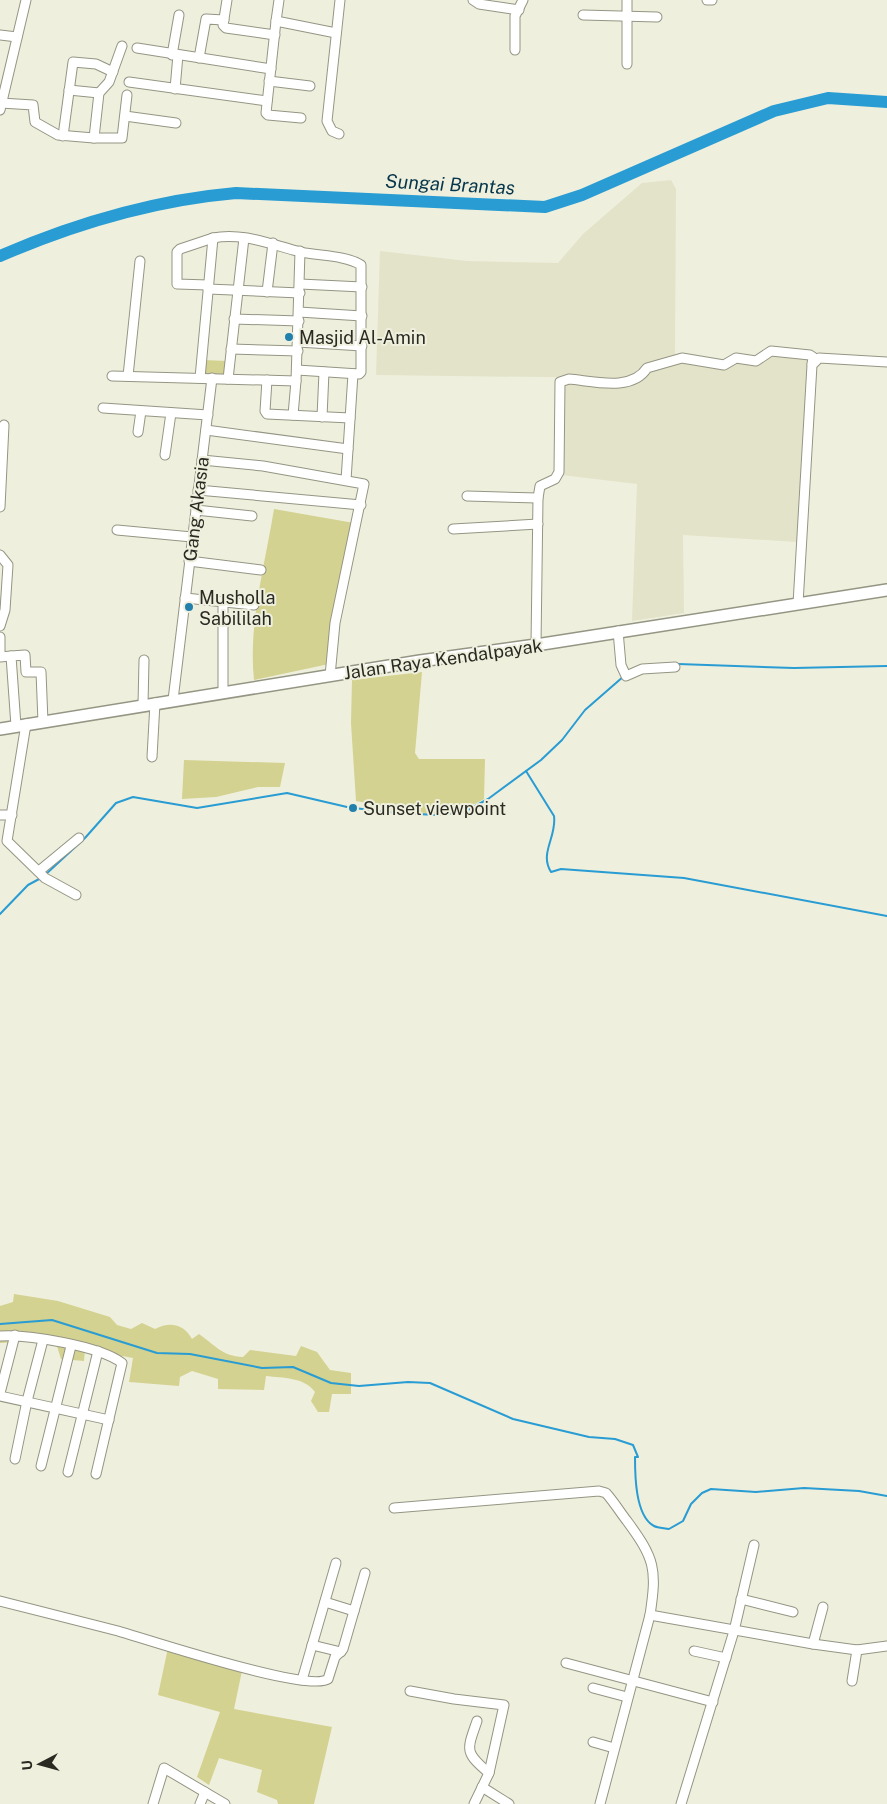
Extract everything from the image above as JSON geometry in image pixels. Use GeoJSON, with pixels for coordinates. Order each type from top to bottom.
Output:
{"type":"FeatureCollection","features":[{"type":"Feature","properties":{"kind":"main road","name":"Jalan Raya Kendalpayak"},"geometry":{"type":"LineString","coordinates":[[0,729],[223,692],[887,590]]}},
{"type":"Feature","properties":{"kind":"street"},"geometry":{"type":"LineString","coordinates":[[26,0],[1,100],[33,105],[35,122],[44,129],[64,136],[122,138],[127,95]]}},
{"type":"Feature","properties":{"kind":"street"},"geometry":{"type":"LineString","coordinates":[[227,0],[223,25],[226,28],[275,35]]}},
{"type":"Feature","properties":{"kind":"street"},"geometry":{"type":"LineString","coordinates":[[276,0],[275,35],[267,114],[301,118]]}},
{"type":"Feature","properties":{"kind":"street"},"geometry":{"type":"LineString","coordinates":[[339,134],[332,132],[327,122],[340,0]]}},
{"type":"Feature","properties":{"kind":"street"},"geometry":{"type":"LineString","coordinates":[[474,0],[479,4],[519,10]]}},
{"type":"Feature","properties":{"kind":"street"},"geometry":{"type":"LineString","coordinates":[[516,50],[514,23],[523,0]]}},
{"type":"Feature","properties":{"kind":"street"},"geometry":{"type":"LineString","coordinates":[[627,0],[627,64]]}},
{"type":"Feature","properties":{"kind":"street"},"geometry":{"type":"LineString","coordinates":[[707,0],[712,0]]}},
{"type":"Feature","properties":{"kind":"street"},"geometry":{"type":"LineString","coordinates":[[175,89],[175,55],[179,15]]}},
{"type":"Feature","properties":{"kind":"street"},"geometry":{"type":"LineString","coordinates":[[583,15],[657,17]]}},
{"type":"Feature","properties":{"kind":"street"},"geometry":{"type":"LineString","coordinates":[[199,58],[206,19],[224,20]]}},
{"type":"Feature","properties":{"kind":"street"},"geometry":{"type":"LineString","coordinates":[[276,21],[336,33]]}},
{"type":"Feature","properties":{"kind":"street"},"geometry":{"type":"LineString","coordinates":[[0,35],[17,36]]}},
{"type":"Feature","properties":{"kind":"street"},"geometry":{"type":"LineString","coordinates":[[94,138],[98,93],[107,84],[122,46]]}},
{"type":"Feature","properties":{"kind":"street"},"geometry":{"type":"LineString","coordinates":[[137,48],[271,69]]}},
{"type":"Feature","properties":{"kind":"street"},"geometry":{"type":"LineString","coordinates":[[64,136],[73,62],[96,64],[106,67],[113,72]]}},
{"type":"Feature","properties":{"kind":"street"},"geometry":{"type":"LineString","coordinates":[[270,81],[310,86]]}},
{"type":"Feature","properties":{"kind":"street"},"geometry":{"type":"LineString","coordinates":[[129,82],[267,101]]}},
{"type":"Feature","properties":{"kind":"street"},"geometry":{"type":"LineString","coordinates":[[69,90],[98,93]]}},
{"type":"Feature","properties":{"kind":"street"},"geometry":{"type":"LineString","coordinates":[[125,116],[176,123]]}},
{"type":"Feature","properties":{"kind":"street"},"geometry":{"type":"LineString","coordinates":[[200,378],[213,238]]}},
{"type":"Feature","properties":{"kind":"street"},"geometry":{"type":"LineString","coordinates":[[297,370],[353,374],[361,372],[362,346],[362,287],[362,268],[356,262],[300,252],[273,243],[244,238],[213,238],[180,249],[177,252],[177,284],[238,291],[267,292],[300,288],[362,287]]}},
{"type":"Feature","properties":{"kind":"street"},"geometry":{"type":"LineString","coordinates":[[228,378],[244,238]]}},
{"type":"Feature","properties":{"kind":"street"},"geometry":{"type":"LineString","coordinates":[[267,292],[273,243]]}},
{"type":"Feature","properties":{"kind":"street"},"geometry":{"type":"LineString","coordinates":[[293,415],[298,347],[300,252]]}},
{"type":"Feature","properties":{"kind":"street"},"geometry":{"type":"LineString","coordinates":[[128,376],[140,261]]}},
{"type":"Feature","properties":{"kind":"street"},"geometry":{"type":"LineString","coordinates":[[234,319],[362,316]]}},
{"type":"Feature","properties":{"kind":"street"},"geometry":{"type":"LineString","coordinates":[[231,349],[362,346]]}},
{"type":"Feature","properties":{"kind":"street"},"geometry":{"type":"LineString","coordinates":[[536,645],[538,498],[540,486],[555,479],[559,472],[560,382],[564,380],[632,381],[638,379],[648,368],[682,358],[724,365],[736,358],[756,360],[771,351],[810,355],[813,357],[798,604]]}},
{"type":"Feature","properties":{"kind":"street"},"geometry":{"type":"LineString","coordinates":[[812,364],[818,358],[887,362]]}},
{"type":"Feature","properties":{"kind":"street"},"geometry":{"type":"LineString","coordinates":[[322,417],[324,372]]}},
{"type":"Feature","properties":{"kind":"street"},"geometry":{"type":"LineString","coordinates":[[346,480],[353,374]]}},
{"type":"Feature","properties":{"kind":"street"},"geometry":{"type":"LineString","coordinates":[[112,376],[296,381]]}},
{"type":"Feature","properties":{"kind":"street","name":"Gang Akasia"},"geometry":{"type":"LineString","coordinates":[[173,700],[212,378]]}},
{"type":"Feature","properties":{"kind":"street"},"geometry":{"type":"LineString","coordinates":[[267,380],[266,413],[350,418]]}},
{"type":"Feature","properties":{"kind":"street"},"geometry":{"type":"LineString","coordinates":[[103,408],[208,415]]}},
{"type":"Feature","properties":{"kind":"street"},"geometry":{"type":"LineString","coordinates":[[138,432],[141,410]]}},
{"type":"Feature","properties":{"kind":"street"},"geometry":{"type":"LineString","coordinates":[[165,455],[171,413]]}},
{"type":"Feature","properties":{"kind":"street"},"geometry":{"type":"LineString","coordinates":[[0,507],[4,425]]}},
{"type":"Feature","properties":{"kind":"street"},"geometry":{"type":"LineString","coordinates":[[206,430],[348,449]]}},
{"type":"Feature","properties":{"kind":"street"},"geometry":{"type":"LineString","coordinates":[[202,460],[263,466],[364,484],[335,624],[330,676]]}},
{"type":"Feature","properties":{"kind":"street"},"geometry":{"type":"LineString","coordinates":[[198,490],[361,505]]}},
{"type":"Feature","properties":{"kind":"street"},"geometry":{"type":"LineString","coordinates":[[467,496],[538,498]]}},
{"type":"Feature","properties":{"kind":"street"},"geometry":{"type":"LineString","coordinates":[[196,510],[252,516]]}},
{"type":"Feature","properties":{"kind":"street"},"geometry":{"type":"LineString","coordinates":[[452,529],[538,524]]}},
{"type":"Feature","properties":{"kind":"street"},"geometry":{"type":"LineString","coordinates":[[117,530],[192,537]]}},
{"type":"Feature","properties":{"kind":"street"},"geometry":{"type":"LineString","coordinates":[[0,555],[8,565],[5,610],[0,626]]}},
{"type":"Feature","properties":{"kind":"street"},"geometry":{"type":"LineString","coordinates":[[189,561],[261,570]]}},
{"type":"Feature","properties":{"kind":"street"},"geometry":{"type":"LineString","coordinates":[[185,598],[254,605]]}},
{"type":"Feature","properties":{"kind":"street"},"geometry":{"type":"LineString","coordinates":[[223,602],[223,692]]}},
{"type":"Feature","properties":{"kind":"street"},"geometry":{"type":"LineString","coordinates":[[618,631],[625,674],[642,669],[675,667]]}},
{"type":"Feature","properties":{"kind":"street"},"geometry":{"type":"LineString","coordinates":[[0,637],[0,657],[25,655],[26,672],[42,672],[43,722]]}},
{"type":"Feature","properties":{"kind":"street"},"geometry":{"type":"LineString","coordinates":[[11,656],[21,725],[12,815],[4,841],[42,874],[76,895]]}},
{"type":"Feature","properties":{"kind":"street"},"geometry":{"type":"LineString","coordinates":[[144,660],[152,757]]}},
{"type":"Feature","properties":{"kind":"street"},"geometry":{"type":"LineString","coordinates":[[0,815],[12,815]]}},
{"type":"Feature","properties":{"kind":"street"},"geometry":{"type":"LineString","coordinates":[[42,874],[79,838]]}},
{"type":"Feature","properties":{"kind":"street"},"geometry":{"type":"LineString","coordinates":[[15,1335],[0,1394],[109,1420]]}},
{"type":"Feature","properties":{"kind":"street"},"geometry":{"type":"LineString","coordinates":[[0,1336],[15,1335],[98,1351],[122,1364],[96,1474]]}},
{"type":"Feature","properties":{"kind":"street"},"geometry":{"type":"LineString","coordinates":[[15,1459],[27,1401],[43,1340]]}},
{"type":"Feature","properties":{"kind":"street"},"geometry":{"type":"LineString","coordinates":[[41,1466],[71,1346]]}},
{"type":"Feature","properties":{"kind":"street"},"geometry":{"type":"LineString","coordinates":[[68,1472],[98,1351]]}},
{"type":"Feature","properties":{"kind":"street"},"geometry":{"type":"LineString","coordinates":[[394,1508],[599,1491],[606,1493],[646,1546],[651,1557],[654,1572],[650,1615],[600,1804]]}},
{"type":"Feature","properties":{"kind":"street"},"geometry":{"type":"LineString","coordinates":[[681,1804],[734,1630],[754,1545]]}},
{"type":"Feature","properties":{"kind":"street"},"geometry":{"type":"LineString","coordinates":[[302,1680],[336,1563]]}},
{"type":"Feature","properties":{"kind":"street"},"geometry":{"type":"LineString","coordinates":[[0,1601],[117,1631],[241,1667],[302,1680],[326,1681],[335,1657],[341,1652],[365,1573]]}},
{"type":"Feature","properties":{"kind":"street"},"geometry":{"type":"LineString","coordinates":[[741,1599],[794,1612]]}},
{"type":"Feature","properties":{"kind":"street"},"geometry":{"type":"LineString","coordinates":[[325,1602],[354,1611]]}},
{"type":"Feature","properties":{"kind":"street"},"geometry":{"type":"LineString","coordinates":[[813,1644],[823,1607]]}},
{"type":"Feature","properties":{"kind":"street"},"geometry":{"type":"LineString","coordinates":[[650,1615],[857,1650],[887,1646]]}},
{"type":"Feature","properties":{"kind":"street"},"geometry":{"type":"LineString","coordinates":[[312,1645],[341,1652]]}},
{"type":"Feature","properties":{"kind":"street"},"geometry":{"type":"LineString","coordinates":[[852,1682],[857,1650]]}},
{"type":"Feature","properties":{"kind":"street"},"geometry":{"type":"LineString","coordinates":[[694,1651],[726,1658]]}},
{"type":"Feature","properties":{"kind":"street"},"geometry":{"type":"LineString","coordinates":[[566,1663],[713,1702]]}},
{"type":"Feature","properties":{"kind":"street"},"geometry":{"type":"LineString","coordinates":[[593,1688],[627,1697]]}},
{"type":"Feature","properties":{"kind":"street"},"geometry":{"type":"LineString","coordinates":[[410,1691],[454,1700],[504,1705],[486,1778],[474,1804]]}},
{"type":"Feature","properties":{"kind":"street"},"geometry":{"type":"LineString","coordinates":[[477,1721],[468,1745],[469,1753],[504,1801]]}},
{"type":"Feature","properties":{"kind":"street"},"geometry":{"type":"LineString","coordinates":[[593,1742],[614,1748]]}},
{"type":"Feature","properties":{"kind":"street"},"geometry":{"type":"LineString","coordinates":[[153,1804],[164,1768],[225,1804]]}},
{"type":"Feature","properties":{"kind":"street"},"geometry":{"type":"LineString","coordinates":[[200,1804],[204,1792]]}},
{"type":"Feature","properties":{"kind":"shaded area"},"geometry":{"type":"Polygon","coordinates":[[[671,180],[676,189],[675,359],[636,376],[622,378],[376,375],[380,251],[467,261],[558,263],[583,234],[642,183],[671,180]]]}},
{"type":"Feature","properties":{"kind":"shaded area"},"geometry":{"type":"Polygon","coordinates":[[[771,353],[808,358],[809,361],[797,542],[683,535],[684,613],[632,621],[637,484],[561,475],[563,384],[568,380],[628,384],[643,380],[652,368],[684,362],[720,369],[734,361],[771,353]]]}},
{"type":"Feature","properties":{"kind":"shaded area"},"geometry":{"type":"Polygon","coordinates":[[[203,360],[228,361],[226,376],[202,375],[203,360]]]}},
{"type":"Feature","properties":{"kind":"shaded area"},"geometry":{"type":"Polygon","coordinates":[[[274,509],[354,523],[329,664],[254,680],[253,638],[255,616],[274,509]]]}},
{"type":"Feature","properties":{"kind":"shaded area"},"geometry":{"type":"Polygon","coordinates":[[[422,672],[415,753],[419,759],[485,759],[484,799],[459,810],[435,814],[383,810],[382,806],[356,801],[351,723],[352,680],[422,672]]]}},
{"type":"Feature","properties":{"kind":"shaded area"},"geometry":{"type":"Polygon","coordinates":[[[184,760],[285,763],[280,787],[258,787],[216,797],[182,799],[184,760]]]}},
{"type":"Feature","properties":{"kind":"shaded area"},"geometry":{"type":"Polygon","coordinates":[[[14,1294],[58,1301],[110,1317],[117,1325],[131,1329],[142,1323],[155,1329],[166,1325],[176,1325],[185,1330],[192,1339],[199,1334],[230,1355],[243,1357],[250,1350],[296,1356],[301,1346],[317,1352],[330,1370],[351,1373],[351,1394],[332,1394],[329,1412],[318,1412],[311,1401],[315,1392],[305,1383],[286,1378],[266,1376],[264,1390],[218,1389],[218,1379],[192,1371],[180,1377],[179,1386],[129,1382],[133,1358],[85,1349],[84,1361],[61,1359],[55,1340],[0,1343],[0,1306],[13,1302],[14,1294]]]}},
{"type":"Feature","properties":{"kind":"shaded area"},"geometry":{"type":"Polygon","coordinates":[[[169,1643],[243,1666],[234,1709],[332,1727],[314,1804],[278,1804],[277,1800],[257,1792],[262,1770],[219,1758],[209,1785],[197,1777],[220,1712],[158,1695],[169,1643]]]}},
{"type":"Feature","properties":{"kind":"waterway","name":"Sungai Brantas"},"geometry":{"type":"LineString","coordinates":[[0,256],[28,244],[115,215],[175,201],[236,193],[545,207],[582,195],[774,111],[828,98],[887,102]]}},
{"type":"Feature","properties":{"kind":"waterway"},"geometry":{"type":"LineString","coordinates":[[648,665],[661,664]]}},
{"type":"Feature","properties":{"kind":"waterway"},"geometry":{"type":"LineString","coordinates":[[678,664],[794,668],[887,666]]}},
{"type":"Feature","properties":{"kind":"waterway"},"geometry":{"type":"LineString","coordinates":[[45,875],[85,838],[116,803],[133,797],[197,808],[287,793],[347,807],[385,812],[435,815],[464,812],[488,799],[541,760],[562,740],[585,710],[624,676]]}},
{"type":"Feature","properties":{"kind":"waterway"},"geometry":{"type":"LineString","coordinates":[[526,771],[554,816],[553,831],[547,851],[548,865],[551,872],[561,869],[684,878],[887,916]]}},
{"type":"Feature","properties":{"kind":"waterway"},"geometry":{"type":"LineString","coordinates":[[0,914],[28,885],[41,878]]}},
{"type":"Feature","properties":{"kind":"waterway"},"geometry":{"type":"LineString","coordinates":[[0,1324],[52,1320],[157,1353],[190,1354],[262,1368],[293,1367],[331,1383],[359,1386],[408,1382],[430,1383],[513,1419],[589,1437],[615,1439],[633,1445],[638,1457],[635,1457],[635,1474],[640,1504],[648,1521],[659,1528],[669,1529],[683,1521],[691,1504],[702,1493],[711,1489],[756,1492],[804,1488],[859,1491],[887,1496]]}},
{"type":"Feature","properties":{"kind":"place","name":"Masjid Al-Amin"},"geometry":{"type":"Point","coordinates":[289,337]}},
{"type":"Feature","properties":{"kind":"place","name":"Musholla Sabililah"},"geometry":{"type":"Point","coordinates":[189,607]}},
{"type":"Feature","properties":{"kind":"place","name":"Sunset viewpoint"},"geometry":{"type":"Point","coordinates":[353,808]}}]}
